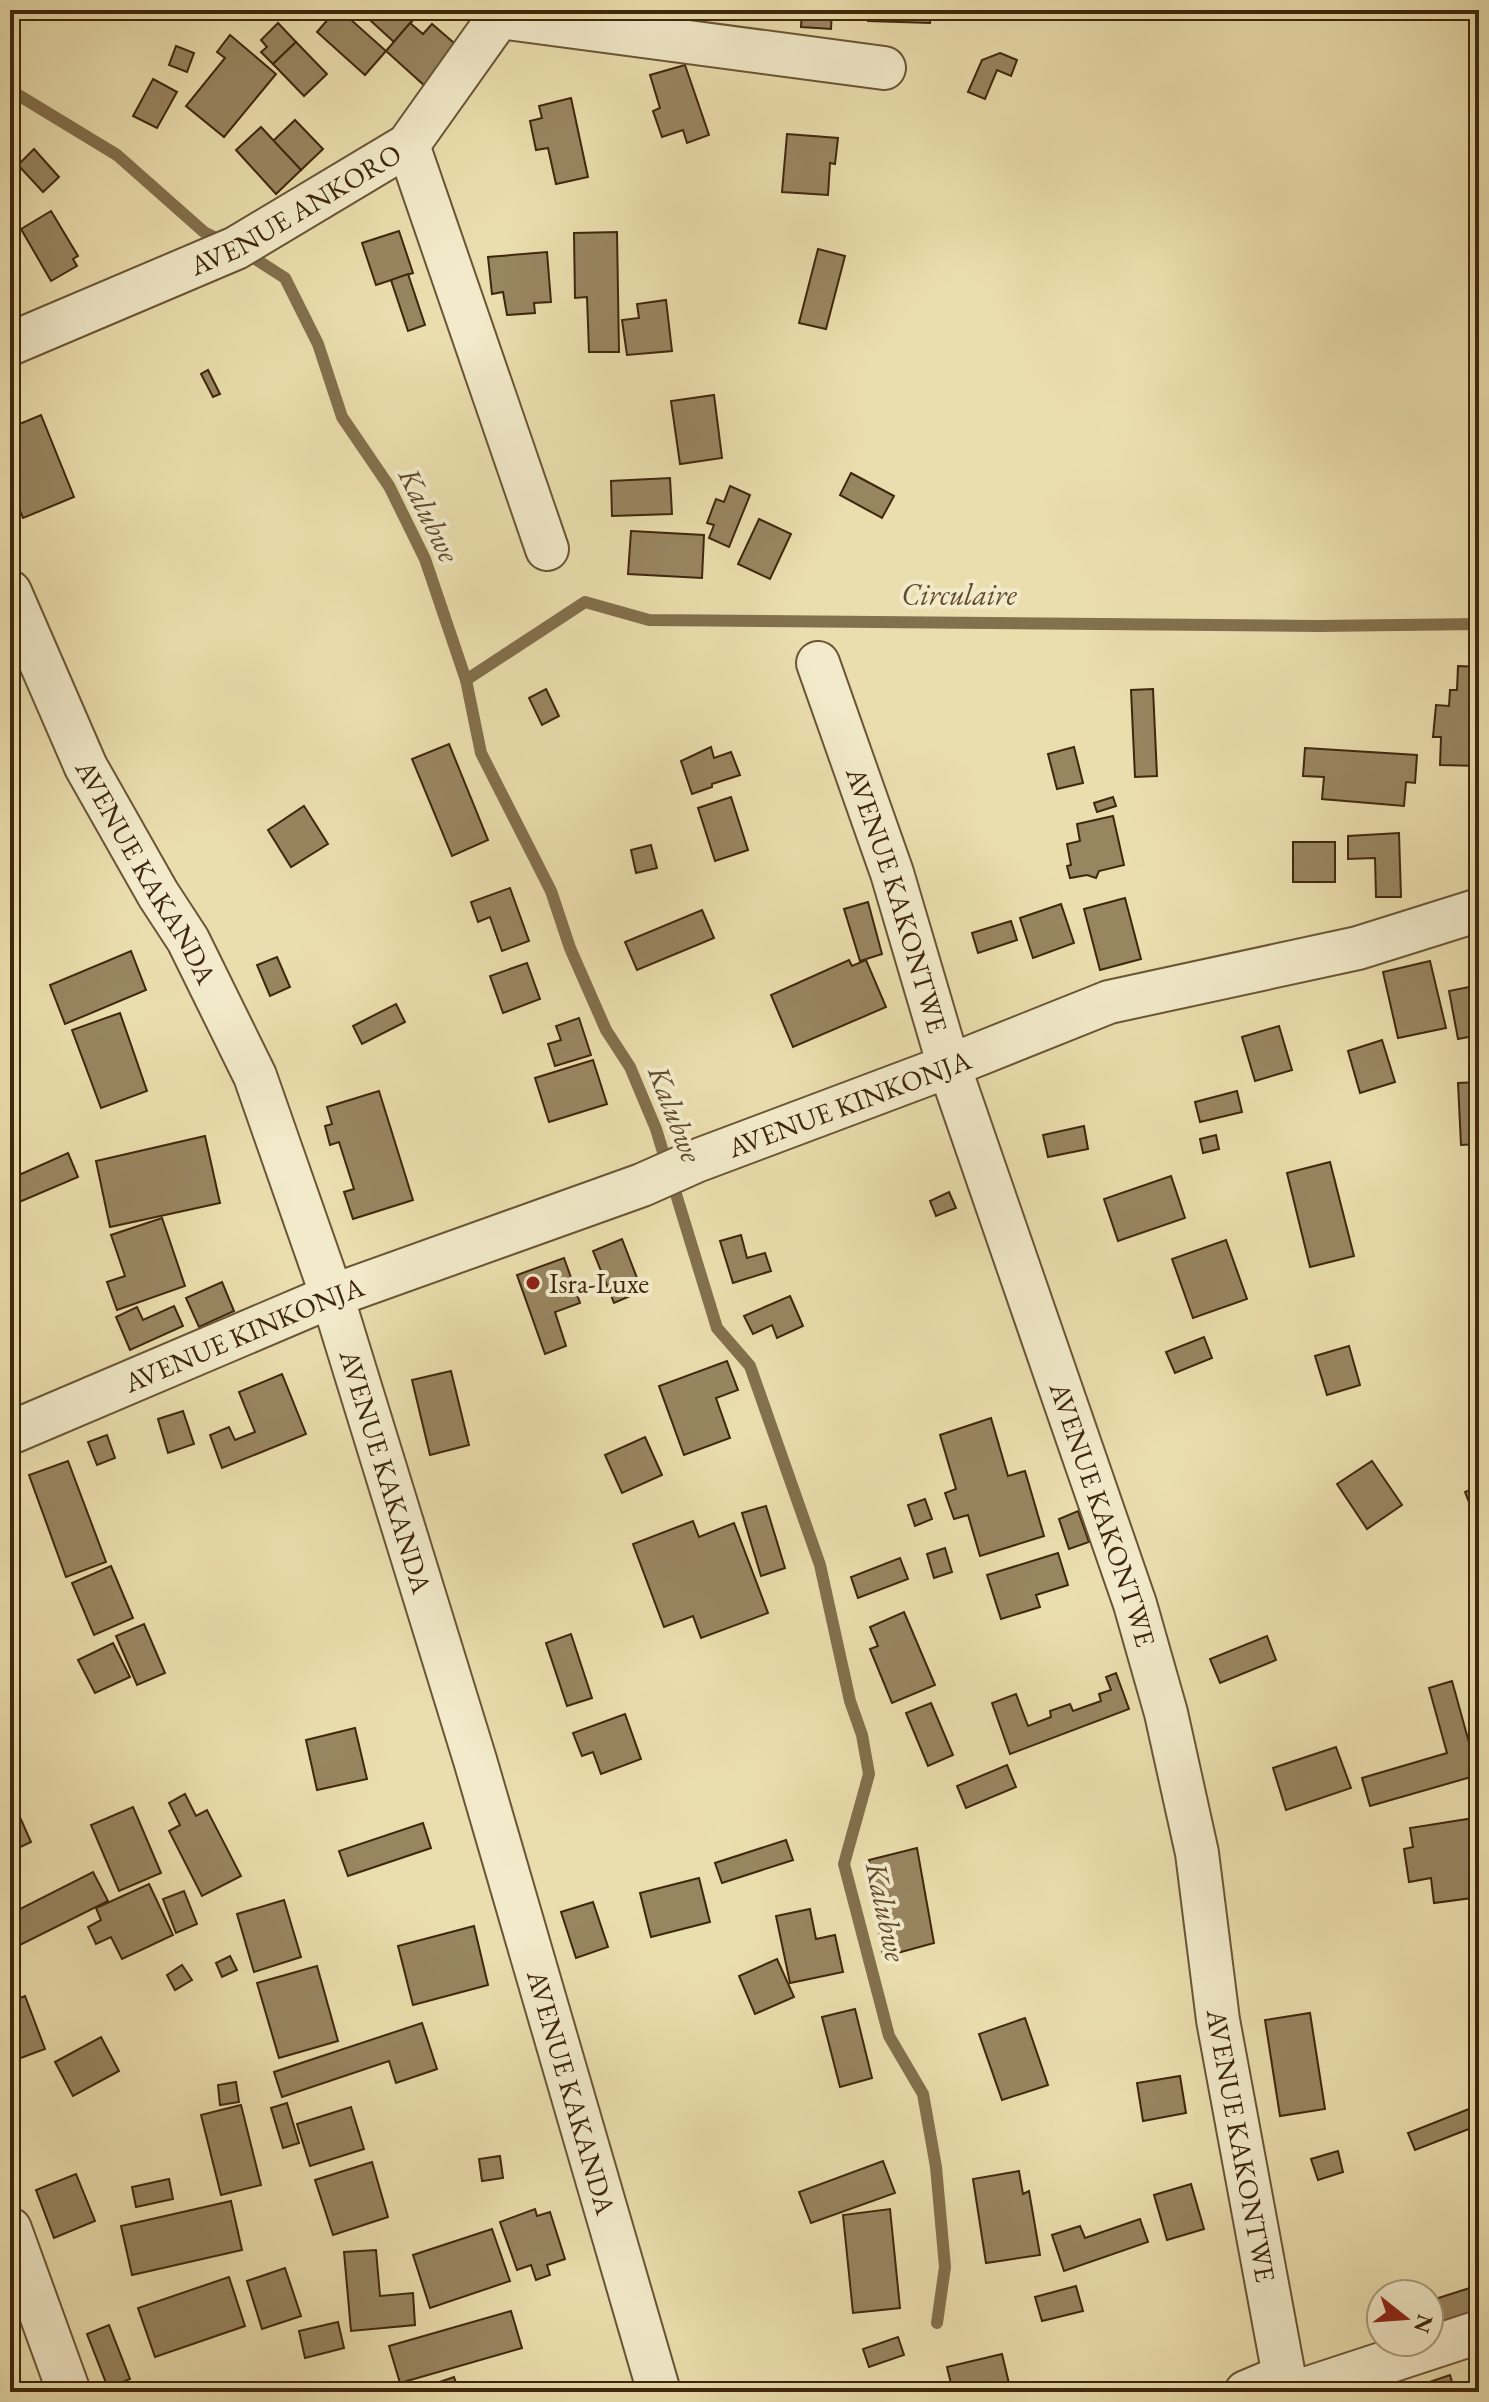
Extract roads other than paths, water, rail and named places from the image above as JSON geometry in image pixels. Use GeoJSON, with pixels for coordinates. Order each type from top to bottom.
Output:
{"type":"FeatureCollection","features":[{"type":"Feature","properties":{"kind":"street"},"geometry":{"type":"LineString","coordinates":[[408,145],[502,14],[884,68]]}},
{"type":"Feature","properties":{"kind":"street","name":"AVENUE ANKORO"},"geometry":{"type":"LineString","coordinates":[[10,344],[236,248],[408,145],[547,549]]}},
{"type":"Feature","properties":{"kind":"street","name":"AVENUE KAKANDA"},"geometry":{"type":"LineString","coordinates":[[10,592],[86,767],[158,894],[188,940],[255,1076],[332,1296],[475,1760],[659,2392]]}},
{"type":"Feature","properties":{"kind":"street","name":"AVENUE KAKONTWE"},"geometry":{"type":"LineString","coordinates":[[818,663],[892,873],[949,1066],[1135,1604],[1166,1713],[1197,1853],[1225,2067],[1290,2387]]}},
{"type":"Feature","properties":{"kind":"street","name":"AVENUE KINKONJA"},"geometry":{"type":"LineString","coordinates":[[10,1433],[332,1296],[642,1185],[696,1161],[1109,1002],[1358,948],[1479,910]]}},
{"type":"Feature","properties":{"kind":"street"},"geometry":{"type":"LineString","coordinates":[[10,2229],[69,2392]]}},
{"type":"Feature","properties":{"kind":"street"},"geometry":{"type":"LineString","coordinates":[[1246,2392],[1290,2387],[1479,2332]]}},
{"type":"Feature","properties":{"kind":"waterway","name":"Kalubwe"},"geometry":{"type":"LineString","coordinates":[[10,90],[117,155],[204,232],[226,243]]}},
{"type":"Feature","properties":{"kind":"waterway","name":"Kalubwe"},"geometry":{"type":"LineString","coordinates":[[246,253],[285,278],[318,344],[342,417],[389,486],[425,559],[466,680],[481,753],[551,891],[570,948],[606,1030],[630,1067],[656,1129],[717,1328],[750,1366],[820,1565],[869,1774],[844,1864],[889,2036],[923,2094],[936,2167],[945,2267],[937,2323]]}},
{"type":"Feature","properties":{"kind":"waterway","name":"Circulaire"},"geometry":{"type":"LineString","coordinates":[[466,680],[585,602],[649,620],[1319,626],[1479,624]]}},
{"type":"Feature","properties":{"kind":"place","name":"Isra-Luxe"},"geometry":{"type":"Point","coordinates":[533,1283]}}]}
